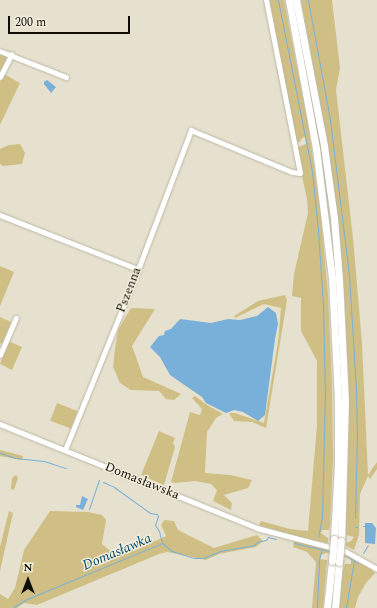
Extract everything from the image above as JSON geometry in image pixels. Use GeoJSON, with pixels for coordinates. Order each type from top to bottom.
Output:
{"type":"FeatureCollection","features":[{"type":"Feature","properties":{"kind":"highway"},"geometry":{"type":"LineString","coordinates":[[289,0],[315,141],[331,270],[338,402],[337,540]]}},
{"type":"Feature","properties":{"kind":"highway"},"geometry":{"type":"LineString","coordinates":[[296,0],[324,146],[334,218],[339,279],[345,402],[337,540],[335,562],[327,608]]}},
{"type":"Feature","properties":{"kind":"highway"},"geometry":{"type":"LineString","coordinates":[[335,562],[335,608]]}},
{"type":"Feature","properties":{"kind":"street","name":"Pszenna"},"geometry":{"type":"LineString","coordinates":[[65,450],[138,269],[191,130],[292,172],[300,173],[266,0]]}},
{"type":"Feature","properties":{"kind":"street"},"geometry":{"type":"LineString","coordinates":[[0,51],[66,77]]}},
{"type":"Feature","properties":{"kind":"street"},"geometry":{"type":"LineString","coordinates":[[0,77],[11,55]]}},
{"type":"Feature","properties":{"kind":"street"},"geometry":{"type":"LineString","coordinates":[[0,216],[138,269]]}},
{"type":"Feature","properties":{"kind":"street"},"geometry":{"type":"LineString","coordinates":[[0,355],[16,318]]}},
{"type":"Feature","properties":{"kind":"street","name":"Domasławska"},"geometry":{"type":"LineString","coordinates":[[0,424],[257,528],[346,551],[377,569]]}},
{"type":"Feature","properties":{"kind":"shaded area"},"geometry":{"type":"Polygon","coordinates":[[[267,0],[284,0],[308,124],[320,208],[328,294],[332,386],[333,459],[330,525],[329,530],[322,530],[321,533],[328,538],[328,543],[295,537],[259,525],[261,521],[290,529],[308,531],[317,425],[317,361],[301,331],[301,298],[292,296],[294,274],[308,213],[307,199],[296,148],[306,144],[305,137],[302,138],[300,142],[296,142],[267,0]]]}},
{"type":"Feature","properties":{"kind":"shaded area"},"geometry":{"type":"Polygon","coordinates":[[[301,0],[332,0],[340,68],[336,90],[353,238],[362,343],[368,475],[377,462],[377,469],[370,479],[368,476],[360,494],[359,535],[354,550],[346,546],[346,543],[351,541],[354,537],[346,535],[349,391],[340,240],[326,135],[301,0]]]}},
{"type":"Feature","properties":{"kind":"shaded area"},"geometry":{"type":"Polygon","coordinates":[[[0,53],[8,56],[0,72],[0,53]]]}},
{"type":"Feature","properties":{"kind":"shaded area"},"geometry":{"type":"Polygon","coordinates":[[[4,74],[20,83],[0,125],[0,82],[4,74]]]}},
{"type":"Feature","properties":{"kind":"shaded area"},"geometry":{"type":"Polygon","coordinates":[[[20,144],[25,153],[22,164],[3,166],[0,164],[0,149],[9,145],[20,144]]]}},
{"type":"Feature","properties":{"kind":"shaded area"},"geometry":{"type":"Polygon","coordinates":[[[0,266],[14,272],[0,306],[0,266]]]}},
{"type":"Feature","properties":{"kind":"shaded area"},"geometry":{"type":"Polygon","coordinates":[[[285,295],[287,300],[266,428],[252,422],[234,421],[229,413],[235,413],[264,423],[278,342],[281,308],[264,304],[235,318],[234,316],[258,301],[285,295]]]}},
{"type":"Feature","properties":{"kind":"shaded area"},"geometry":{"type":"Polygon","coordinates":[[[131,308],[155,309],[132,346],[143,377],[181,394],[174,400],[166,399],[159,391],[131,390],[120,383],[113,367],[115,349],[118,330],[131,308]]]}},
{"type":"Feature","properties":{"kind":"shaded area"},"geometry":{"type":"Polygon","coordinates":[[[0,317],[11,322],[2,344],[0,343],[0,317]]]}},
{"type":"Feature","properties":{"kind":"shaded area"},"geometry":{"type":"Polygon","coordinates":[[[8,341],[22,347],[12,370],[0,364],[8,341]]]}},
{"type":"Feature","properties":{"kind":"shaded area"},"geometry":{"type":"Polygon","coordinates":[[[195,396],[223,414],[216,418],[207,432],[205,473],[230,475],[252,480],[248,488],[224,495],[232,503],[231,510],[213,501],[217,490],[211,484],[195,481],[171,482],[190,412],[200,415],[202,409],[192,398],[195,396]]]}},
{"type":"Feature","properties":{"kind":"shaded area"},"geometry":{"type":"Polygon","coordinates":[[[57,403],[78,411],[71,429],[50,421],[57,403]]]}},
{"type":"Feature","properties":{"kind":"shaded area"},"geometry":{"type":"Polygon","coordinates":[[[159,431],[175,438],[173,443],[175,447],[164,485],[141,475],[159,431]]]}},
{"type":"Feature","properties":{"kind":"shaded area"},"geometry":{"type":"Polygon","coordinates":[[[0,450],[23,456],[22,460],[0,456],[0,450]]]}},
{"type":"Feature","properties":{"kind":"shaded area"},"geometry":{"type":"Polygon","coordinates":[[[16,475],[18,478],[14,490],[11,489],[12,478],[16,475]]]}},
{"type":"Feature","properties":{"kind":"shaded area"},"geometry":{"type":"Polygon","coordinates":[[[9,511],[13,513],[0,571],[0,547],[9,511]]]}},
{"type":"Feature","properties":{"kind":"shaded area"},"geometry":{"type":"Polygon","coordinates":[[[50,511],[88,512],[102,515],[106,520],[102,544],[115,555],[142,547],[166,536],[161,525],[164,520],[174,521],[178,530],[214,548],[257,535],[263,541],[256,547],[219,554],[206,560],[167,552],[159,554],[37,605],[24,603],[17,608],[0,608],[0,594],[8,599],[15,588],[24,550],[50,511]]]}},
{"type":"Feature","properties":{"kind":"shaded area"},"geometry":{"type":"Polygon","coordinates":[[[294,541],[345,553],[361,561],[375,573],[366,583],[358,597],[355,608],[339,608],[343,570],[345,564],[351,564],[351,560],[326,553],[321,555],[320,559],[327,560],[323,608],[312,608],[316,562],[307,552],[293,547],[294,541]]]}},
{"type":"Feature","properties":{"kind":"water"},"geometry":{"type":"Polygon","coordinates":[[[47,80],[56,87],[51,93],[44,84],[47,80]]]}},
{"type":"Feature","properties":{"kind":"water"},"geometry":{"type":"Polygon","coordinates":[[[268,307],[276,313],[278,324],[265,415],[258,421],[243,412],[234,410],[226,413],[206,403],[202,397],[170,375],[160,357],[150,347],[159,336],[164,335],[165,331],[171,329],[180,319],[211,323],[228,319],[240,320],[257,316],[268,307]]]}},
{"type":"Feature","properties":{"kind":"water"},"geometry":{"type":"Polygon","coordinates":[[[82,496],[88,499],[83,510],[76,507],[76,505],[80,505],[82,496]]]}},
{"type":"Feature","properties":{"kind":"water"},"geometry":{"type":"Polygon","coordinates":[[[365,523],[372,523],[376,528],[375,544],[365,543],[365,523]]]}},
{"type":"Feature","properties":{"kind":"waterway"},"geometry":{"type":"LineString","coordinates":[[278,0],[312,172],[318,230],[323,305],[325,394],[322,517],[318,537]]}},
{"type":"Feature","properties":{"kind":"waterway"},"geometry":{"type":"LineString","coordinates":[[308,0],[330,120],[349,275],[356,390],[357,435],[355,518]]}},
{"type":"Feature","properties":{"kind":"waterway"},"geometry":{"type":"LineString","coordinates":[[0,453],[15,458],[44,461],[66,468]]}},
{"type":"Feature","properties":{"kind":"waterway"},"geometry":{"type":"LineString","coordinates":[[89,509],[99,480]]}},
{"type":"Feature","properties":{"kind":"waterway"},"geometry":{"type":"LineString","coordinates":[[103,482],[114,487],[150,513],[157,514],[158,516],[155,525],[159,531],[162,543]]}},
{"type":"Feature","properties":{"kind":"waterway","name":"Domasławka"},"geometry":{"type":"LineString","coordinates":[[12,608],[27,599],[162,543],[172,551],[194,558],[203,558],[220,551],[254,545],[257,542],[266,540],[268,537],[276,539]]}},
{"type":"Feature","properties":{"kind":"waterway","name":"Domasławka"},"geometry":{"type":"LineString","coordinates":[[294,543],[330,551]]}},
{"type":"Feature","properties":{"kind":"waterway","name":"Domasławka"},"geometry":{"type":"LineString","coordinates":[[363,553],[368,545]]}},
{"type":"Feature","properties":{"kind":"waterway"},"geometry":{"type":"LineString","coordinates":[[317,608],[319,559],[322,549]]}},
{"type":"Feature","properties":{"kind":"waterway","name":"Domasławka"},"geometry":{"type":"LineString","coordinates":[[347,556],[358,563]]}},
{"type":"Feature","properties":{"kind":"waterway"},"geometry":{"type":"LineString","coordinates":[[346,608],[354,560]]}}]}
